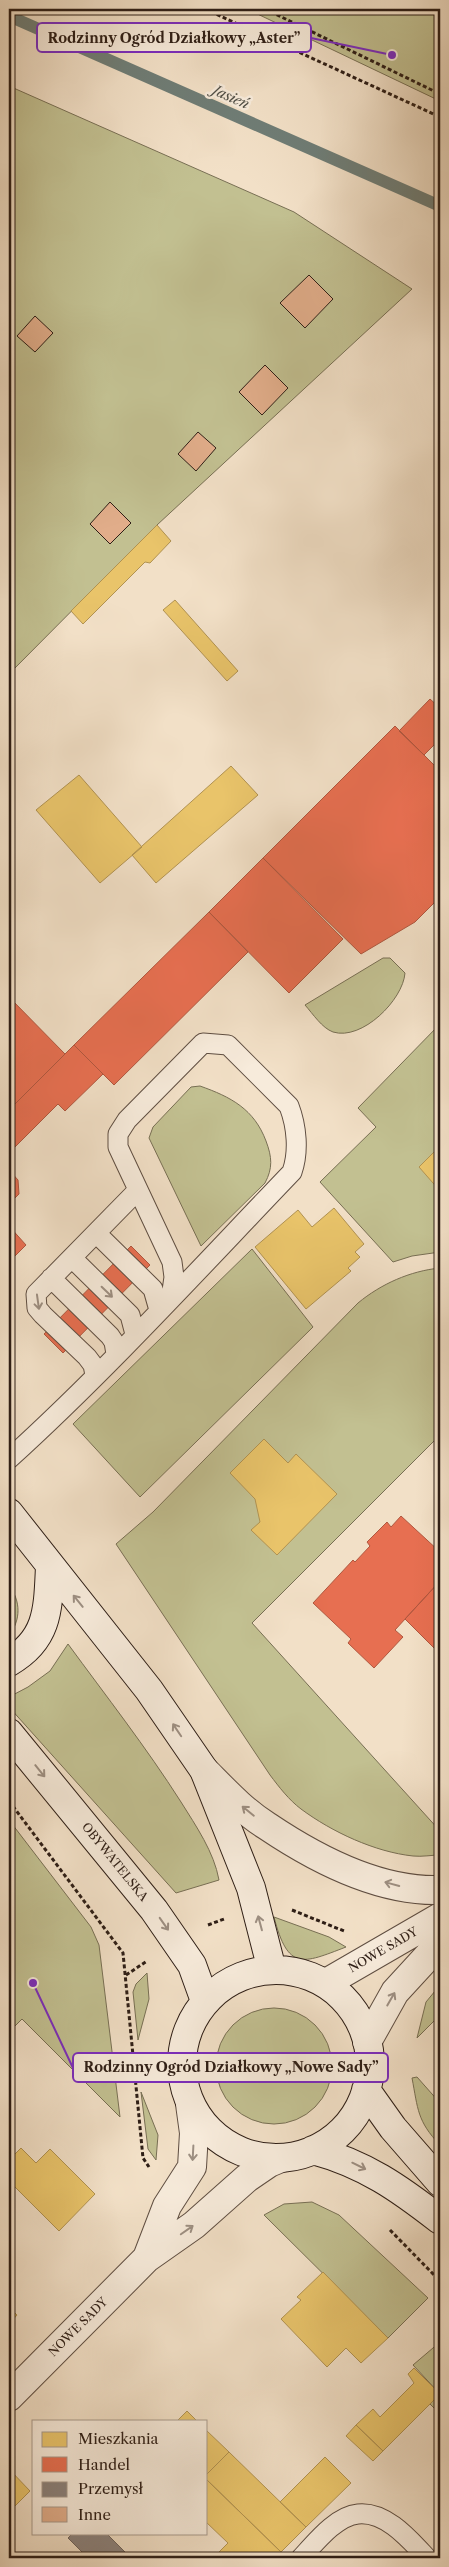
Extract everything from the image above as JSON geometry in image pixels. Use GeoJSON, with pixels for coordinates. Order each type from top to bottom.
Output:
{"type":"FeatureCollection","features":[{"type":"Feature","properties":{"kind":"main road"},"geometry":{"type":"LineString","coordinates":[[9,1513],[149,1690],[204,1770],[251,1888],[272,1970]]}},
{"type":"Feature","properties":{"kind":"main road"},"geometry":{"type":"LineString","coordinates":[[9,1662],[28,1650],[43,1626],[48,1600],[50,1566]]}},
{"type":"Feature","properties":{"kind":"main road","name":"OBYWATELSKA"},"geometry":{"type":"LineString","coordinates":[[9,1733],[154,1910],[192,1965],[205,2001]]}},
{"type":"Feature","properties":{"kind":"main road"},"geometry":{"type":"LineString","coordinates":[[204,1770],[266,1826],[331,1863],[404,1887],[440,1890]]}},
{"type":"Feature","properties":{"kind":"main road","name":"NOWE SADY"},"geometry":{"type":"LineString","coordinates":[[326,1983],[440,1917]]}},
{"type":"Feature","properties":{"kind":"main road"},"geometry":{"type":"LineString","coordinates":[[367,2042],[395,1992],[440,1943]]}},
{"type":"Feature","properties":{"kind":"main road"},"geometry":{"type":"LineString","coordinates":[[272,1970],[305,1975],[326,1983],[351,2009],[359,2021],[367,2042],[369,2068],[366,2090],[354,2116],[336,2136],[313,2150],[281,2158],[253,2155],[227,2145],[206,2127],[190,2104],[182,2078],[182,2050],[190,2024],[205,2001],[226,1984],[251,1973],[272,1970]]}},
{"type":"Feature","properties":{"kind":"main road"},"geometry":{"type":"LineString","coordinates":[[366,2090],[393,2128],[440,2182]]}},
{"type":"Feature","properties":{"kind":"main road","name":"NOWE SADY"},"geometry":{"type":"LineString","coordinates":[[147,2258],[168,2206],[192,2167],[194,2133],[190,2104]]}},
{"type":"Feature","properties":{"kind":"main road"},"geometry":{"type":"LineString","coordinates":[[313,2150],[344,2159],[377,2174],[440,2220]]}},
{"type":"Feature","properties":{"kind":"main road","name":"NOWE SADY"},"geometry":{"type":"LineString","coordinates":[[9,2397],[147,2258],[194,2225],[246,2178],[268,2163],[281,2158]]}},
{"type":"Feature","properties":{"kind":"lane"},"geometry":{"type":"LineString","coordinates":[[9,1459],[136,1334],[165,1304],[292,1172],[297,1157],[293,1116],[289,1106],[228,1046],[203,1043],[127,1120],[118,1134],[118,1147],[172,1262],[174,1277],[165,1304]]}},
{"type":"Feature","properties":{"kind":"lane"},"geometry":{"type":"LineString","coordinates":[[95,1374],[93,1365],[87,1357],[37,1308],[36,1294],[138,1190]]}},
{"type":"Feature","properties":{"kind":"lane"},"geometry":{"type":"LineString","coordinates":[[96,1233],[153,1289],[165,1304]]}},
{"type":"Feature","properties":{"kind":"lane"},"geometry":{"type":"LineString","coordinates":[[72,1258],[130,1315],[136,1334]]}},
{"type":"Feature","properties":{"kind":"lane"},"geometry":{"type":"LineString","coordinates":[[51,1278],[110,1336],[114,1342],[116,1354]]}},
{"type":"Feature","properties":{"kind":"lane"},"geometry":{"type":"LineString","coordinates":[[301,2558],[338,2522],[358,2514],[380,2518],[404,2533],[427,2558]]}},
{"type":"Feature","properties":{"kind":"path"},"geometry":{"type":"LineString","coordinates":[[205,9],[440,117]]}},
{"type":"Feature","properties":{"kind":"path"},"geometry":{"type":"LineString","coordinates":[[265,9],[440,94]]}},
{"type":"Feature","properties":{"kind":"path"},"geometry":{"type":"LineString","coordinates":[[9,1801],[123,1953],[143,2158],[153,2170]]}},
{"type":"Feature","properties":{"kind":"path"},"geometry":{"type":"LineString","coordinates":[[287,1908],[351,1934]]}},
{"type":"Feature","properties":{"kind":"path"},"geometry":{"type":"LineString","coordinates":[[383,2223],[440,2281]]}},
{"type":"Feature","properties":{"kind":"shaded area"},"geometry":{"type":"Polygon","coordinates":[[[247,9],[440,9],[440,101],[247,9]]]}},
{"type":"Feature","properties":{"kind":"shaded area"},"geometry":{"type":"Polygon","coordinates":[[[9,86],[294,212],[412,289],[157,525],[9,674],[9,86]]]}},
{"type":"Feature","properties":{"kind":"shaded area"},"geometry":{"type":"Polygon","coordinates":[[[383,958],[390,958],[405,973],[403,984],[389,1006],[368,1024],[344,1033],[333,1032],[321,1024],[305,1005],[383,958]]]}},
{"type":"Feature","properties":{"kind":"shaded area"},"geometry":{"type":"Polygon","coordinates":[[[440,1024],[440,1252],[412,1256],[393,1262],[320,1182],[376,1127],[358,1108],[440,1024]]]}},
{"type":"Feature","properties":{"kind":"shaded area"},"geometry":{"type":"Polygon","coordinates":[[[200,1086],[222,1095],[248,1112],[261,1130],[268,1147],[271,1162],[265,1183],[201,1246],[149,1138],[153,1127],[191,1087],[200,1086]]]}},
{"type":"Feature","properties":{"kind":"shaded area"},"geometry":{"type":"Polygon","coordinates":[[[252,1249],[313,1327],[140,1497],[73,1424],[252,1249]]]}},
{"type":"Feature","properties":{"kind":"shaded area"},"geometry":{"type":"Polygon","coordinates":[[[440,1268],[440,1435],[252,1623],[440,1831],[440,1855],[416,1856],[399,1854],[354,1840],[313,1817],[288,1797],[270,1775],[116,1544],[153,1512],[358,1303],[386,1284],[407,1275],[440,1268]]]}},
{"type":"Feature","properties":{"kind":"shaded area"},"geometry":{"type":"Polygon","coordinates":[[[9,1585],[16,1598],[18,1610],[16,1623],[9,1636],[9,1585]]]}},
{"type":"Feature","properties":{"kind":"shaded area"},"geometry":{"type":"Polygon","coordinates":[[[68,1644],[140,1742],[181,1802],[209,1849],[219,1880],[176,1893],[9,1707],[9,1697],[28,1687],[50,1671],[68,1644]]]}},
{"type":"Feature","properties":{"kind":"shaded area"},"geometry":{"type":"Polygon","coordinates":[[[9,1820],[91,1927],[99,1945],[120,2117],[22,2019],[9,2032],[9,1820]]]}},
{"type":"Feature","properties":{"kind":"shaded area"},"geometry":{"type":"Polygon","coordinates":[[[274,1917],[329,1937],[346,1947],[318,1957],[299,1959],[291,1955],[285,1947],[274,1917]]]}},
{"type":"Feature","properties":{"kind":"shaded area"},"geometry":{"type":"Polygon","coordinates":[[[147,1973],[149,1999],[138,2040],[133,1992],[136,1984],[147,1973]]]}},
{"type":"Feature","properties":{"kind":"shaded area"},"geometry":{"type":"Polygon","coordinates":[[[440,1985],[440,2015],[417,2038],[426,2002],[440,1985]]]}},
{"type":"Feature","properties":{"kind":"shaded area"},"geometry":{"type":"Polygon","coordinates":[[[274,2008],[296,2013],[315,2025],[327,2044],[332,2066],[327,2088],[315,2107],[296,2119],[274,2124],[252,2119],[233,2107],[221,2088],[216,2066],[221,2044],[233,2025],[252,2013],[274,2008]]]}},
{"type":"Feature","properties":{"kind":"shaded area"},"geometry":{"type":"Polygon","coordinates":[[[417,2077],[440,2103],[440,2145],[432,2137],[420,2114],[412,2078],[417,2077]]]}},
{"type":"Feature","properties":{"kind":"shaded area"},"geometry":{"type":"Polygon","coordinates":[[[141,2092],[158,2135],[156,2160],[148,2149],[141,2092]]]}},
{"type":"Feature","properties":{"kind":"shaded area"},"geometry":{"type":"Polygon","coordinates":[[[312,2202],[339,2215],[428,2298],[388,2338],[264,2215],[284,2204],[312,2202]]]}},
{"type":"Feature","properties":{"kind":"shaded area"},"geometry":{"type":"Polygon","coordinates":[[[440,2342],[440,2394],[413,2365],[440,2342]]]}},
{"type":"Feature","properties":{"kind":"shaded area"},"geometry":{"type":"Polygon","coordinates":[[[440,2394],[440,2414],[430,2404],[440,2394]]]}},
{"type":"Feature","properties":{"kind":"building: Mieszkania"},"geometry":{"type":"Polygon","coordinates":[[[157,525],[171,541],[150,563],[145,562],[83,624],[71,611],[157,525]]]}},
{"type":"Feature","properties":{"kind":"building: Mieszkania"},"geometry":{"type":"Polygon","coordinates":[[[175,600],[238,671],[227,681],[163,610],[175,600]]]}},
{"type":"Feature","properties":{"kind":"building: Mieszkania"},"geometry":{"type":"Polygon","coordinates":[[[231,766],[258,795],[156,883],[132,855],[231,766]]]}},
{"type":"Feature","properties":{"kind":"building: Mieszkania"},"geometry":{"type":"Polygon","coordinates":[[[79,775],[142,847],[100,883],[36,810],[79,775]]]}},
{"type":"Feature","properties":{"kind":"building: Mieszkania"},"geometry":{"type":"Polygon","coordinates":[[[440,1146],[440,1191],[419,1167],[440,1146]]]}},
{"type":"Feature","properties":{"kind":"building: Mieszkania"},"geometry":{"type":"Polygon","coordinates":[[[334,1208],[364,1244],[355,1252],[360,1257],[348,1268],[351,1271],[306,1309],[255,1247],[298,1210],[312,1227],[334,1208]]]}},
{"type":"Feature","properties":{"kind":"building: Mieszkania"},"geometry":{"type":"Polygon","coordinates":[[[264,1439],[288,1463],[296,1454],[337,1494],[277,1555],[251,1530],[260,1522],[255,1499],[230,1473],[264,1439]]]}},
{"type":"Feature","properties":{"kind":"building: Mieszkania"},"geometry":{"type":"Polygon","coordinates":[[[21,2148],[36,2163],[50,2149],[95,2194],[59,2231],[9,2181],[9,2160],[21,2148]]]}},
{"type":"Feature","properties":{"kind":"building: Mieszkania"},"geometry":{"type":"Polygon","coordinates":[[[323,2272],[388,2338],[361,2363],[346,2348],[327,2367],[281,2319],[301,2300],[297,2297],[323,2272]]]}},
{"type":"Feature","properties":{"kind":"building: Mieszkania"},"geometry":{"type":"Polygon","coordinates":[[[9,2307],[17,2315],[9,2324],[9,2307]]]}},
{"type":"Feature","properties":{"kind":"building: Mieszkania"},"geometry":{"type":"Polygon","coordinates":[[[414,2368],[440,2394],[383,2451],[356,2425],[373,2409],[380,2417],[414,2383],[408,2374],[414,2368]]]}},
{"type":"Feature","properties":{"kind":"building: Mieszkania"},"geometry":{"type":"Polygon","coordinates":[[[187,2411],[196,2420],[178,2420],[187,2411]]]}},
{"type":"Feature","properties":{"kind":"building: Mieszkania"},"geometry":{"type":"Polygon","coordinates":[[[356,2425],[383,2451],[373,2461],[346,2436],[356,2425]]]}},
{"type":"Feature","properties":{"kind":"building: Mieszkania"},"geometry":{"type":"Polygon","coordinates":[[[208,2432],[229,2452],[208,2473],[208,2432]]]}},
{"type":"Feature","properties":{"kind":"building: Mieszkania"},"geometry":{"type":"Polygon","coordinates":[[[229,2452],[306,2527],[281,2552],[208,2481],[208,2473],[229,2452]]]}},
{"type":"Feature","properties":{"kind":"building: Mieszkania"},"geometry":{"type":"Polygon","coordinates":[[[325,2457],[351,2483],[306,2527],[280,2502],[325,2457]]]}},
{"type":"Feature","properties":{"kind":"building: Mieszkania"},"geometry":{"type":"Polygon","coordinates":[[[9,2469],[30,2491],[9,2512],[9,2469]]]}},
{"type":"Feature","properties":{"kind":"building: Mieszkania"},"geometry":{"type":"Polygon","coordinates":[[[208,2481],[281,2552],[275,2558],[213,2558],[228,2543],[208,2524],[208,2481]]]}},
{"type":"Feature","properties":{"kind":"building: Handel"},"geometry":{"type":"Polygon","coordinates":[[[430,699],[440,708],[440,739],[424,755],[399,731],[430,699]]]}},
{"type":"Feature","properties":{"kind":"building: Handel"},"geometry":{"type":"Polygon","coordinates":[[[395,726],[440,771],[440,897],[415,922],[361,954],[263,858],[395,726]]]}},
{"type":"Feature","properties":{"kind":"building: Handel"},"geometry":{"type":"Polygon","coordinates":[[[263,858],[343,939],[289,993],[209,912],[263,858]]]}},
{"type":"Feature","properties":{"kind":"building: Handel"},"geometry":{"type":"Polygon","coordinates":[[[209,912],[248,952],[114,1085],[74,1045],[209,912]]]}},
{"type":"Feature","properties":{"kind":"building: Handel"},"geometry":{"type":"Polygon","coordinates":[[[9,997],[65,1054],[9,1110],[9,997]]]}},
{"type":"Feature","properties":{"kind":"building: Handel"},"geometry":{"type":"Polygon","coordinates":[[[74,1045],[103,1074],[65,1111],[58,1104],[9,1153],[9,1110],[74,1045]]]}},
{"type":"Feature","properties":{"kind":"building: Handel"},"geometry":{"type":"Polygon","coordinates":[[[9,1170],[18,1180],[19,1194],[9,1204],[9,1170]]]}},
{"type":"Feature","properties":{"kind":"building: Handel"},"geometry":{"type":"Polygon","coordinates":[[[9,1226],[26,1245],[15,1256],[9,1249],[9,1226]]]}},
{"type":"Feature","properties":{"kind":"building: Handel"},"geometry":{"type":"Polygon","coordinates":[[[131,1246],[150,1265],[63,1353],[44,1334],[131,1246]]]}},
{"type":"Feature","properties":{"kind":"building: Handel"},"geometry":{"type":"Polygon","coordinates":[[[401,1516],[440,1552],[440,1581],[395,1630],[403,1637],[374,1668],[348,1643],[351,1639],[313,1603],[353,1560],[355,1562],[370,1546],[367,1542],[387,1522],[391,1527],[401,1516]]]}},
{"type":"Feature","properties":{"kind":"building: Handel"},"geometry":{"type":"Polygon","coordinates":[[[440,1581],[440,1654],[405,1619],[440,1581]]]}},
{"type":"Feature","properties":{"kind":"building: Przemysł"},"geometry":{"type":"Polygon","coordinates":[[[72,2534],[107,2534],[131,2558],[88,2558],[68,2538],[72,2534]]]}},
{"type":"Feature","properties":{"kind":"building: Inne"},"geometry":{"type":"Polygon","coordinates":[[[309,275],[333,299],[305,328],[280,303],[309,275]]]}},
{"type":"Feature","properties":{"kind":"building: Inne"},"geometry":{"type":"Polygon","coordinates":[[[35,316],[53,333],[35,352],[17,336],[35,316]]]}},
{"type":"Feature","properties":{"kind":"building: Inne"},"geometry":{"type":"Polygon","coordinates":[[[265,365],[288,388],[262,415],[239,392],[265,365]]]}},
{"type":"Feature","properties":{"kind":"building: Inne"},"geometry":{"type":"Polygon","coordinates":[[[198,432],[216,448],[196,471],[178,454],[198,432]]]}},
{"type":"Feature","properties":{"kind":"building: Inne"},"geometry":{"type":"Polygon","coordinates":[[[110,502],[131,523],[110,544],[90,524],[110,502]]]}},
{"type":"Feature","properties":{"kind":"waterway","name":"Jasień"},"geometry":{"type":"LineString","coordinates":[[9,16],[440,206]]}},
{"type":"Feature","properties":{"kind":"place","name":"Rodzinny Ogród Działkowy „Aster”"},"geometry":{"type":"Point","coordinates":[392,55]}},
{"type":"Feature","properties":{"kind":"place","name":"Rodzinny Ogród Działkowy „Nowe Sady”"},"geometry":{"type":"Point","coordinates":[33,1983]}}]}
